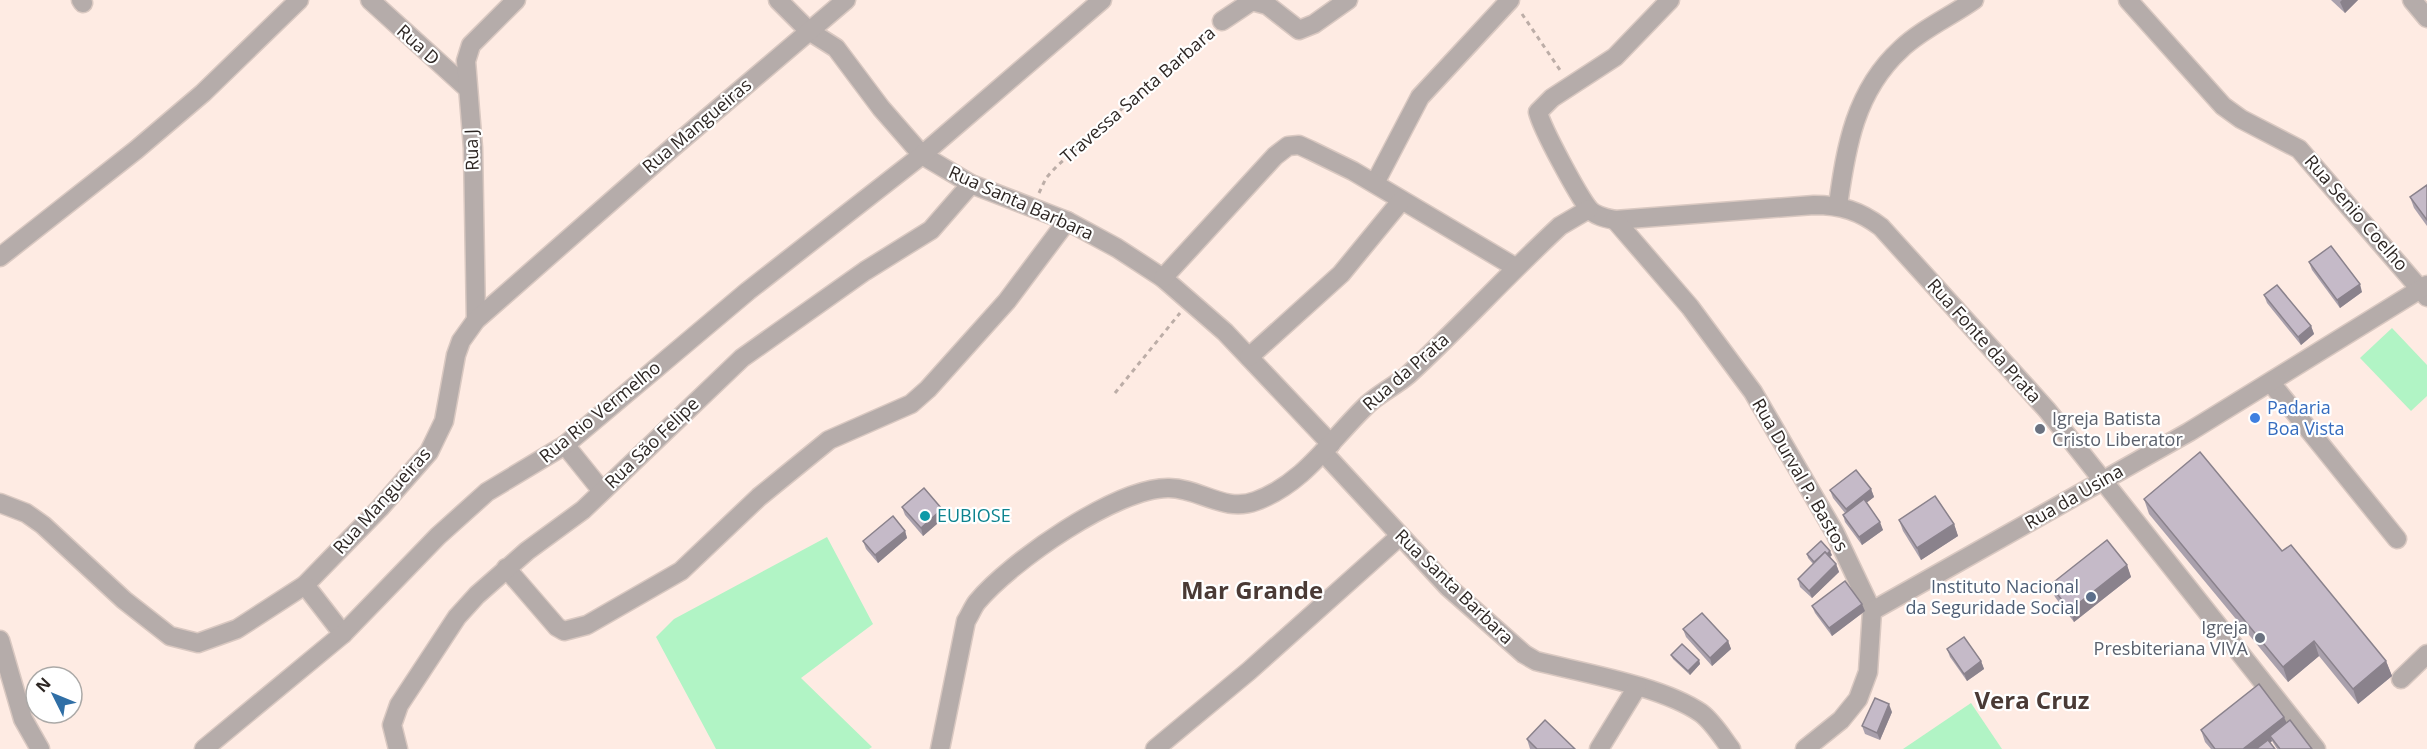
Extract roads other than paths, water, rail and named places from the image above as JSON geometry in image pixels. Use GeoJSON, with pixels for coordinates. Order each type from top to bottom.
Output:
{"type":"FeatureCollection","features":[{"type":"Feature","properties":{"kind":"street"},"geometry":{"type":"LineString","coordinates":[[0,256],[136,150],[210,86],[299,0]]}},
{"type":"Feature","properties":{"kind":"street","name":"Rua D"},"geometry":{"type":"LineString","coordinates":[[370,0],[467,88]]}},
{"type":"Feature","properties":{"kind":"street","name":"Rua J"},"geometry":{"type":"LineString","coordinates":[[476,320],[473,148],[466,61],[471,45],[516,0]]}},
{"type":"Feature","properties":{"kind":"street"},"geometry":{"type":"LineString","coordinates":[[778,0],[809,31],[836,48],[881,108],[922,155]]}},
{"type":"Feature","properties":{"kind":"street","name":"Rua Mangueiras"},"geometry":{"type":"LineString","coordinates":[[0,503],[26,513],[43,525],[124,600],[170,636],[198,643],[237,629],[305,585],[400,487],[429,452],[444,421],[456,355],[461,341],[476,320],[672,147],[846,0]]}},
{"type":"Feature","properties":{"kind":"street","name":"Rua Rio Vermelho"},"geometry":{"type":"LineString","coordinates":[[204,749],[343,634],[438,536],[487,492],[565,445],[748,291],[922,155],[1102,0]]}},
{"type":"Feature","properties":{"kind":"street","name":"Travessa Santa Barbara"},"geometry":{"type":"LineString","coordinates":[[1222,21],[1251,1],[1267,5],[1299,30],[1314,24],[1348,0]]}},
{"type":"Feature","properties":{"kind":"street"},"geometry":{"type":"LineString","coordinates":[[1162,278],[1275,156],[1288,146],[1299,146],[1310,150],[1375,183],[1401,201],[1515,267],[1560,226],[1589,209],[1543,127],[1538,112],[1552,98],[1571,88],[1615,57],[1670,0]]}},
{"type":"Feature","properties":{"kind":"street"},"geometry":{"type":"LineString","coordinates":[[1838,205],[1852,126],[1861,101],[1878,75],[1901,49],[1974,0]]}},
{"type":"Feature","properties":{"kind":"street","name":"Rua Senio Coelho"},"geometry":{"type":"LineString","coordinates":[[2128,0],[2223,106],[2241,119],[2299,149],[2425,290]]}},
{"type":"Feature","properties":{"kind":"street"},"geometry":{"type":"LineString","coordinates":[[2412,0],[2427,18]]}},
{"type":"Feature","properties":{"kind":"street"},"geometry":{"type":"LineString","coordinates":[[1375,183],[1420,98],[1515,5]]}},
{"type":"Feature","properties":{"kind":"street","name":"Rua Santa Barbara"},"geometry":{"type":"LineString","coordinates":[[922,155],[970,184],[1034,206],[1067,221],[1117,248],[1162,278],[1225,332],[1249,357],[1400,536],[1448,587],[1524,654],[1536,661],[1637,687],[1702,714],[1731,749]]}},
{"type":"Feature","properties":{"kind":"street","name":"Rua São Felipe"},"geometry":{"type":"LineString","coordinates":[[398,749],[392,724],[405,694],[456,617],[506,568],[583,510],[742,357],[865,271],[931,230],[950,212],[970,184]]}},
{"type":"Feature","properties":{"kind":"street"},"geometry":{"type":"LineString","coordinates":[[1249,357],[1341,274],[1401,201]]}},
{"type":"Feature","properties":{"kind":"street","name":"Rua Fonte da Prata"},"geometry":{"type":"LineString","coordinates":[[1589,209],[1603,218],[1615,220],[1838,205],[1866,216],[1881,227],[2047,410],[2316,749]]}},
{"type":"Feature","properties":{"kind":"street","name":"Rua Durval P. Bastos"},"geometry":{"type":"LineString","coordinates":[[1615,220],[1690,307],[1753,392],[1835,533],[1872,611],[1868,672],[1858,699],[1841,720],[1805,749]]}},
{"type":"Feature","properties":{"kind":"street"},"geometry":{"type":"LineString","coordinates":[[506,568],[557,627],[564,631],[587,625],[667,579],[693,562],[750,505],[814,451],[841,434],[901,410],[920,397],[1006,301],[1067,221]]}},
{"type":"Feature","properties":{"kind":"street","name":"Rua da Prata"},"geometry":{"type":"LineString","coordinates":[[940,749],[966,621],[977,603],[1002,577],[1083,518],[1124,499],[1153,489],[1169,488],[1238,505],[1256,501],[1293,482],[1369,403],[1406,376],[1515,267]]}},
{"type":"Feature","properties":{"kind":"street","name":"Rua da Usina"},"geometry":{"type":"LineString","coordinates":[[1872,611],[2104,480],[2425,290]]}},
{"type":"Feature","properties":{"kind":"street"},"geometry":{"type":"LineString","coordinates":[[2271,383],[2397,539]]}},
{"type":"Feature","properties":{"kind":"street"},"geometry":{"type":"LineString","coordinates":[[565,445],[602,491]]}},
{"type":"Feature","properties":{"kind":"street"},"geometry":{"type":"LineString","coordinates":[[1155,749],[1249,671],[1400,536]]}},
{"type":"Feature","properties":{"kind":"street"},"geometry":{"type":"LineString","coordinates":[[305,585],[343,634]]}},
{"type":"Feature","properties":{"kind":"street"},"geometry":{"type":"LineString","coordinates":[[0,640],[23,719],[40,749]]}},
{"type":"Feature","properties":{"kind":"street"},"geometry":{"type":"LineString","coordinates":[[2400,679],[2427,654]]}},
{"type":"Feature","properties":{"kind":"street"},"geometry":{"type":"LineString","coordinates":[[1599,749],[1637,687]]}},
{"type":"Feature","properties":{"kind":"place","name":"Padaria Boa Vista"},"geometry":{"type":"Point","coordinates":[2255,418]}},
{"type":"Feature","properties":{"kind":"place","name":"Igreja Batista Cristo Liberator"},"geometry":{"type":"Point","coordinates":[2040,429]}},
{"type":"Feature","properties":{"kind":"place","name":"EUBIOSE"},"geometry":{"type":"Point","coordinates":[925,516]}},
{"type":"Feature","properties":{"kind":"place","name":"Instituto Nacional da Seguridade Social"},"geometry":{"type":"Point","coordinates":[2091,597]}},
{"type":"Feature","properties":{"kind":"place","name":"Igreja Presbiteriana VIVA"},"geometry":{"type":"Point","coordinates":[2260,638]}},
{"type":"Feature","properties":{"kind":"district","name":"Mar Grande"},"geometry":{"type":"Point","coordinates":[1252,591]}},
{"type":"Feature","properties":{"kind":"district","name":"Vera Cruz"},"geometry":{"type":"Point","coordinates":[2032,701]}}]}
